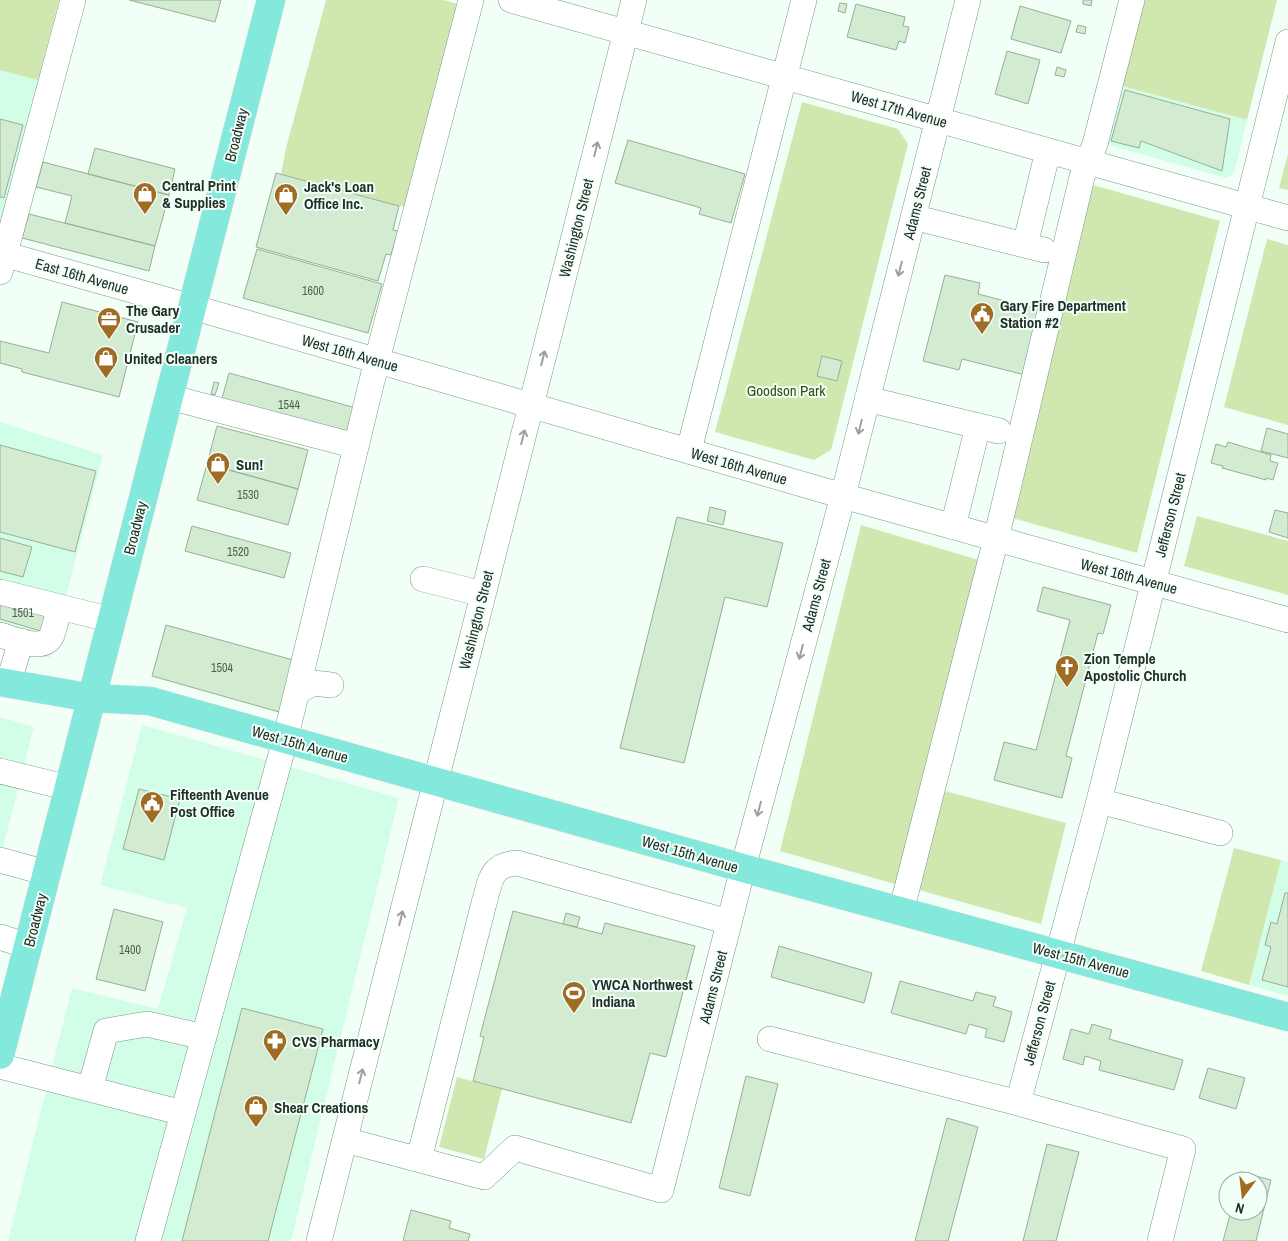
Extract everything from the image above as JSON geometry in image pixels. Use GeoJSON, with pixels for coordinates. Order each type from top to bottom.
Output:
{"type":"FeatureCollection","features":[{"type":"Feature","properties":{"kind":"main road","name":"Broadway"},"geometry":{"type":"LineString","coordinates":[[0,1055],[8,993],[28,946],[271,0]]}},
{"type":"Feature","properties":{"kind":"main road","name":"West 15th Avenue"},"geometry":{"type":"LineString","coordinates":[[4,683],[92,698],[150,702],[901,912],[1288,1017]]}},
{"type":"Feature","properties":{"kind":"street"},"geometry":{"type":"LineString","coordinates":[[2,259],[72,0]]}},
{"type":"Feature","properties":{"kind":"street"},"geometry":{"type":"LineString","coordinates":[[148,1241],[285,740],[377,360],[471,0]]}},
{"type":"Feature","properties":{"kind":"street","name":"West 17th Avenue"},"geometry":{"type":"LineString","coordinates":[[511,0],[1288,218]]}},
{"type":"Feature","properties":{"kind":"street","name":"Washington Street"},"geometry":{"type":"LineString","coordinates":[[319,1241],[634,0]]}},
{"type":"Feature","properties":{"kind":"street"},"geometry":{"type":"LineString","coordinates":[[689,450],[804,0]]}},
{"type":"Feature","properties":{"kind":"street","name":"Adams Street"},"geometry":{"type":"LineString","coordinates":[[419,1160],[484,1177],[516,1148],[662,1190],[743,868],[843,496],[968,0]]}},
{"type":"Feature","properties":{"kind":"street"},"geometry":{"type":"LineString","coordinates":[[901,912],[996,539],[1082,178],[1095,144],[1132,0]]}},
{"type":"Feature","properties":{"kind":"street","name":"Jefferson Street"},"geometry":{"type":"LineString","coordinates":[[1018,1103],[1099,801],[1288,42]]}},
{"type":"Feature","properties":{"kind":"street"},"geometry":{"type":"LineString","coordinates":[[913,217],[1035,248],[1048,151]]}},
{"type":"Feature","properties":{"kind":"street","name":"East 16th Avenue"},"geometry":{"type":"LineString","coordinates":[[2,259],[192,306]]}},
{"type":"Feature","properties":{"kind":"street","name":"West 16th Avenue"},"geometry":{"type":"LineString","coordinates":[[192,306],[843,496],[1288,620]]}},
{"type":"Feature","properties":{"kind":"street"},"geometry":{"type":"LineString","coordinates":[[169,397],[356,446]]}},
{"type":"Feature","properties":{"kind":"street"},"geometry":{"type":"LineString","coordinates":[[867,399],[989,429],[953,527]]}},
{"type":"Feature","properties":{"kind":"street"},"geometry":{"type":"LineString","coordinates":[[424,579],[483,594]]}},
{"type":"Feature","properties":{"kind":"street"},"geometry":{"type":"LineString","coordinates":[[0,592],[112,620]]}},
{"type":"Feature","properties":{"kind":"street"},"geometry":{"type":"LineString","coordinates":[[4,683],[11,638],[36,645],[44,642],[51,637],[60,607]]}},
{"type":"Feature","properties":{"kind":"street"},"geometry":{"type":"LineString","coordinates":[[297,692],[313,683],[331,685]]}},
{"type":"Feature","properties":{"kind":"street"},"geometry":{"type":"LineString","coordinates":[[0,771],[68,788]]}},
{"type":"Feature","properties":{"kind":"street"},"geometry":{"type":"LineString","coordinates":[[1099,801],[1220,833]]}},
{"type":"Feature","properties":{"kind":"street"},"geometry":{"type":"LineString","coordinates":[[0,860],[47,873]]}},
{"type":"Feature","properties":{"kind":"street"},"geometry":{"type":"LineString","coordinates":[[345,1140],[419,1160],[484,903],[494,871],[506,864],[517,863],[729,922]]}},
{"type":"Feature","properties":{"kind":"street"},"geometry":{"type":"LineString","coordinates":[[0,937],[28,946]]}},
{"type":"Feature","properties":{"kind":"street"},"geometry":{"type":"LineString","coordinates":[[90,1089],[106,1031],[148,1024],[204,1037]]}},
{"type":"Feature","properties":{"kind":"street"},"geometry":{"type":"LineString","coordinates":[[770,1039],[1018,1103],[1183,1149],[1160,1241]]}},
{"type":"Feature","properties":{"kind":"street"},"geometry":{"type":"LineString","coordinates":[[0,1066],[183,1113]]}},
{"type":"Feature","properties":{"kind":"shaded area"},"geometry":{"type":"Polygon","coordinates":[[[0,0],[59,0],[0,225],[0,0]]]}},
{"type":"Feature","properties":{"kind":"shaded area"},"geometry":{"type":"Polygon","coordinates":[[[1119,85],[1247,120],[1234,173],[1226,178],[1105,144],[1119,85]]]}},
{"type":"Feature","properties":{"kind":"shaded area"},"geometry":{"type":"Polygon","coordinates":[[[0,422],[103,455],[50,658],[0,645],[0,422]]]}},
{"type":"Feature","properties":{"kind":"shaded area"},"geometry":{"type":"Polygon","coordinates":[[[0,717],[34,727],[0,859],[0,717]]]}},
{"type":"Feature","properties":{"kind":"shaded area"},"geometry":{"type":"Polygon","coordinates":[[[142,725],[399,798],[291,1241],[8,1241],[72,988],[158,1009],[187,908],[100,885],[142,725]]]}},
{"type":"Feature","properties":{"kind":"shaded area"},"geometry":{"type":"Polygon","coordinates":[[[1281,860],[1288,862],[1288,996],[1249,985],[1281,860]]]}},
{"type":"Feature","properties":{"kind":"green space"},"geometry":{"type":"Polygon","coordinates":[[[0,0],[59,0],[38,80],[0,70],[0,0]]]}},
{"type":"Feature","properties":{"kind":"green space"},"geometry":{"type":"Polygon","coordinates":[[[326,0],[443,0],[458,4],[409,207],[399,206],[281,174],[286,148],[326,0]]]}},
{"type":"Feature","properties":{"kind":"green space"},"geometry":{"type":"Polygon","coordinates":[[[1141,0],[1277,0],[1247,120],[1119,85],[1141,0]]]}},
{"type":"Feature","properties":{"kind":"green space","name":"Goodson Park"},"geometry":{"type":"Polygon","coordinates":[[[802,102],[898,129],[908,144],[831,450],[814,460],[715,432],[802,102]]]}},
{"type":"Feature","properties":{"kind":"green space"},"geometry":{"type":"Polygon","coordinates":[[[1288,154],[1288,190],[1279,188],[1288,154]]]}},
{"type":"Feature","properties":{"kind":"green space"},"geometry":{"type":"Polygon","coordinates":[[[1093,185],[1220,221],[1137,553],[1012,518],[1093,185]]]}},
{"type":"Feature","properties":{"kind":"green space"},"geometry":{"type":"Polygon","coordinates":[[[1267,239],[1288,245],[1288,425],[1224,407],[1267,239]]]}},
{"type":"Feature","properties":{"kind":"green space"},"geometry":{"type":"Polygon","coordinates":[[[1197,516],[1288,541],[1288,595],[1184,566],[1197,516]]]}},
{"type":"Feature","properties":{"kind":"green space"},"geometry":{"type":"Polygon","coordinates":[[[861,525],[982,561],[898,885],[780,851],[861,525]]]}},
{"type":"Feature","properties":{"kind":"green space"},"geometry":{"type":"Polygon","coordinates":[[[941,790],[1066,823],[1041,924],[915,889],[941,790]]]}},
{"type":"Feature","properties":{"kind":"green space"},"geometry":{"type":"Polygon","coordinates":[[[1234,848],[1281,860],[1249,985],[1201,971],[1234,848]]]}},
{"type":"Feature","properties":{"kind":"green space"},"geometry":{"type":"Polygon","coordinates":[[[457,1077],[502,1089],[484,1159],[439,1147],[457,1077]]]}},
{"type":"Feature","properties":{"kind":"building"},"geometry":{"type":"Polygon","coordinates":[[[129,0],[221,0],[215,22],[129,0]]]}},
{"type":"Feature","properties":{"kind":"building"},"geometry":{"type":"Polygon","coordinates":[[[1083,0],[1092,0],[1091,6],[1083,4],[1083,0]]]}},
{"type":"Feature","properties":{"kind":"building"},"geometry":{"type":"Polygon","coordinates":[[[840,3],[847,4],[845,13],[838,11],[840,3]]]}},
{"type":"Feature","properties":{"kind":"building"},"geometry":{"type":"Polygon","coordinates":[[[856,4],[905,17],[903,26],[909,27],[905,43],[899,41],[896,50],[847,37],[856,4]]]}},
{"type":"Feature","properties":{"kind":"building"},"geometry":{"type":"Polygon","coordinates":[[[1020,6],[1071,21],[1061,53],[1011,39],[1020,6]]]}},
{"type":"Feature","properties":{"kind":"building"},"geometry":{"type":"Polygon","coordinates":[[[1078,25],[1086,27],[1085,34],[1076,32],[1078,25]]]}},
{"type":"Feature","properties":{"kind":"building"},"geometry":{"type":"Polygon","coordinates":[[[1007,51],[1040,60],[1028,104],[995,94],[1007,51]]]}},
{"type":"Feature","properties":{"kind":"building"},"geometry":{"type":"Polygon","coordinates":[[[1057,67],[1066,70],[1064,77],[1055,75],[1057,67]]]}},
{"type":"Feature","properties":{"kind":"building"},"geometry":{"type":"Polygon","coordinates":[[[1125,90],[1230,119],[1222,171],[1141,141],[1139,148],[1111,141],[1125,90]]]}},
{"type":"Feature","properties":{"kind":"building"},"geometry":{"type":"Polygon","coordinates":[[[0,119],[23,125],[4,198],[0,197],[0,119]]]}},
{"type":"Feature","properties":{"kind":"building"},"geometry":{"type":"Polygon","coordinates":[[[628,140],[745,174],[731,223],[699,214],[701,208],[615,183],[628,140]]]}},
{"type":"Feature","properties":{"kind":"building"},"geometry":{"type":"Polygon","coordinates":[[[95,148],[175,169],[169,195],[88,174],[95,148]]]}},
{"type":"Feature","properties":{"kind":"building"},"geometry":{"type":"Polygon","coordinates":[[[43,162],[169,195],[155,246],[65,223],[72,196],[36,187],[43,162]]]}},
{"type":"Feature","properties":{"kind":"building"},"geometry":{"type":"Polygon","coordinates":[[[276,173],[399,206],[393,230],[398,231],[391,255],[386,254],[378,281],[256,247],[276,173]]]}},
{"type":"Feature","properties":{"kind":"building"},"geometry":{"type":"Polygon","coordinates":[[[29,214],[155,246],[149,271],[22,238],[29,214]]]}},
{"type":"Feature","properties":{"kind":"building"},"geometry":{"type":"Polygon","coordinates":[[[257,249],[382,284],[368,333],[243,298],[257,249]]]}},
{"type":"Feature","properties":{"kind":"building","name":"Gary Fire Department Station #2"},"geometry":{"type":"Polygon","coordinates":[[[945,275],[980,283],[978,294],[1041,310],[1025,375],[962,359],[959,370],[923,361],[945,275]]]}},
{"type":"Feature","properties":{"kind":"building"},"geometry":{"type":"Polygon","coordinates":[[[62,302],[138,322],[119,397],[22,372],[22,369],[0,363],[0,341],[49,353],[62,302]]]}},
{"type":"Feature","properties":{"kind":"building"},"geometry":{"type":"Polygon","coordinates":[[[822,356],[842,361],[837,381],[817,376],[822,356]]]}},
{"type":"Feature","properties":{"kind":"building"},"geometry":{"type":"Polygon","coordinates":[[[229,373],[356,408],[348,437],[221,402],[229,373]]]}},
{"type":"Feature","properties":{"kind":"building"},"geometry":{"type":"Polygon","coordinates":[[[214,382],[219,383],[215,395],[211,394],[214,382]]]}},
{"type":"Feature","properties":{"kind":"building"},"geometry":{"type":"Polygon","coordinates":[[[217,426],[308,450],[298,489],[207,464],[217,426]]]}},
{"type":"Feature","properties":{"kind":"building"},"geometry":{"type":"Polygon","coordinates":[[[1267,428],[1288,434],[1288,458],[1261,451],[1267,428]]]}},
{"type":"Feature","properties":{"kind":"building"},"geometry":{"type":"Polygon","coordinates":[[[1228,442],[1271,455],[1270,461],[1278,463],[1273,480],[1266,478],[1266,480],[1222,468],[1223,466],[1211,463],[1216,444],[1226,447],[1228,442]]]}},
{"type":"Feature","properties":{"kind":"building"},"geometry":{"type":"Polygon","coordinates":[[[0,445],[96,471],[75,552],[0,532],[0,445]]]}},
{"type":"Feature","properties":{"kind":"building"},"geometry":{"type":"Polygon","coordinates":[[[207,464],[298,489],[288,525],[197,500],[207,464]]]}},
{"type":"Feature","properties":{"kind":"building"},"geometry":{"type":"Polygon","coordinates":[[[710,507],[726,511],[723,525],[707,521],[710,507]]]}},
{"type":"Feature","properties":{"kind":"building"},"geometry":{"type":"Polygon","coordinates":[[[1275,510],[1288,513],[1288,538],[1269,532],[1275,510]]]}},
{"type":"Feature","properties":{"kind":"building"},"geometry":{"type":"Polygon","coordinates":[[[677,517],[783,543],[767,607],[725,597],[684,763],[620,748],[677,517]]]}},
{"type":"Feature","properties":{"kind":"building"},"geometry":{"type":"Polygon","coordinates":[[[192,526],[291,553],[284,578],[185,551],[192,526]]]}},
{"type":"Feature","properties":{"kind":"building"},"geometry":{"type":"Polygon","coordinates":[[[0,538],[32,547],[23,577],[0,571],[0,538]]]}},
{"type":"Feature","properties":{"kind":"building","name":"Zion Temple Apostolic Church"},"geometry":{"type":"Polygon","coordinates":[[[1043,587],[1111,605],[1103,634],[1098,633],[1066,756],[1072,758],[1062,798],[994,780],[1004,742],[1036,750],[1070,620],[1037,611],[1043,587]]]}},
{"type":"Feature","properties":{"kind":"building"},"geometry":{"type":"Polygon","coordinates":[[[0,593],[48,606],[41,631],[0,619],[0,593]]]}},
{"type":"Feature","properties":{"kind":"building"},"geometry":{"type":"Polygon","coordinates":[[[166,625],[293,660],[279,712],[152,676],[166,625]]]}},
{"type":"Feature","properties":{"kind":"building","name":"Fifteenth Avenue Post Office"},"geometry":{"type":"Polygon","coordinates":[[[139,789],[180,799],[164,860],[123,849],[139,789]]]}},
{"type":"Feature","properties":{"kind":"building"},"geometry":{"type":"Polygon","coordinates":[[[1285,893],[1288,893],[1288,987],[1262,980],[1271,947],[1265,945],[1271,922],[1277,924],[1285,893]]]}},
{"type":"Feature","properties":{"kind":"building"},"geometry":{"type":"Polygon","coordinates":[[[114,909],[163,922],[145,991],[96,979],[114,909]]]}},
{"type":"Feature","properties":{"kind":"building"},"geometry":{"type":"Polygon","coordinates":[[[513,911],[602,934],[605,923],[695,946],[666,1057],[650,1053],[631,1123],[473,1081],[484,1037],[480,1036],[513,911]]]}},
{"type":"Feature","properties":{"kind":"building"},"geometry":{"type":"Polygon","coordinates":[[[566,913],[580,917],[577,927],[563,924],[566,913]]]}},
{"type":"Feature","properties":{"kind":"building"},"geometry":{"type":"Polygon","coordinates":[[[779,946],[872,973],[864,1003],[771,977],[779,946]]]}},
{"type":"Feature","properties":{"kind":"building"},"geometry":{"type":"Polygon","coordinates":[[[900,981],[973,1001],[976,992],[996,997],[993,1006],[1012,1012],[1004,1042],[985,1037],[987,1029],[969,1024],[966,1034],[891,1013],[900,981]]]}},
{"type":"Feature","properties":{"kind":"building"},"geometry":{"type":"Polygon","coordinates":[[[242,1008],[323,1029],[268,1241],[182,1241],[242,1008]]]}},
{"type":"Feature","properties":{"kind":"building"},"geometry":{"type":"Polygon","coordinates":[[[1092,1024],[1112,1030],[1109,1039],[1183,1060],[1174,1090],[1099,1070],[1101,1061],[1085,1056],[1083,1065],[1063,1059],[1071,1029],[1089,1034],[1092,1024]]]}},
{"type":"Feature","properties":{"kind":"building"},"geometry":{"type":"Polygon","coordinates":[[[1208,1068],[1245,1078],[1236,1109],[1199,1098],[1208,1068]]]}},
{"type":"Feature","properties":{"kind":"building"},"geometry":{"type":"Polygon","coordinates":[[[746,1076],[778,1084],[750,1196],[719,1188],[746,1076]]]}},
{"type":"Feature","properties":{"kind":"building"},"geometry":{"type":"Polygon","coordinates":[[[947,1118],[978,1127],[948,1241],[915,1241],[947,1118]]]}},
{"type":"Feature","properties":{"kind":"building"},"geometry":{"type":"Polygon","coordinates":[[[1047,1144],[1079,1152],[1056,1241],[1023,1241],[1047,1144]]]}},
{"type":"Feature","properties":{"kind":"building"},"geometry":{"type":"Polygon","coordinates":[[[1268,1179],[1271,1180],[1268,1192],[1268,1179]]]}},
{"type":"Feature","properties":{"kind":"building"},"geometry":{"type":"Polygon","coordinates":[[[411,1210],[451,1221],[449,1228],[470,1234],[468,1241],[403,1241],[411,1210]]]}},
{"type":"Feature","properties":{"kind":"building"},"geometry":{"type":"Polygon","coordinates":[[[1228,1221],[1261,1221],[1256,1241],[1223,1241],[1228,1221]]]}},
{"type":"Feature","properties":{"kind":"place","name":"Central Print & Supplies"},"geometry":{"type":"Point","coordinates":[145,215]}},
{"type":"Feature","properties":{"kind":"place","name":"Jack's Loan Office Inc."},"geometry":{"type":"Point","coordinates":[286,216]}},
{"type":"Feature","properties":{"kind":"place","name":"Gary Fire Department Station #2"},"geometry":{"type":"Point","coordinates":[982,335]}},
{"type":"Feature","properties":{"kind":"place","name":"The Gary Crusader"},"geometry":{"type":"Point","coordinates":[109,340]}},
{"type":"Feature","properties":{"kind":"place","name":"United Cleaners"},"geometry":{"type":"Point","coordinates":[106,379]}},
{"type":"Feature","properties":{"kind":"place","name":"Sun!"},"geometry":{"type":"Point","coordinates":[218,485]}},
{"type":"Feature","properties":{"kind":"place","name":"Zion Temple Apostolic Church"},"geometry":{"type":"Point","coordinates":[1067,688]}},
{"type":"Feature","properties":{"kind":"place","name":"Fifteenth Avenue Post Office"},"geometry":{"type":"Point","coordinates":[152,824]}},
{"type":"Feature","properties":{"kind":"place","name":"YWCA Northwest Indiana"},"geometry":{"type":"Point","coordinates":[574,1014]}},
{"type":"Feature","properties":{"kind":"place","name":"CVS Pharmacy"},"geometry":{"type":"Point","coordinates":[275,1062]}},
{"type":"Feature","properties":{"kind":"place","name":"Shear Creations"},"geometry":{"type":"Point","coordinates":[256,1128]}}]}
